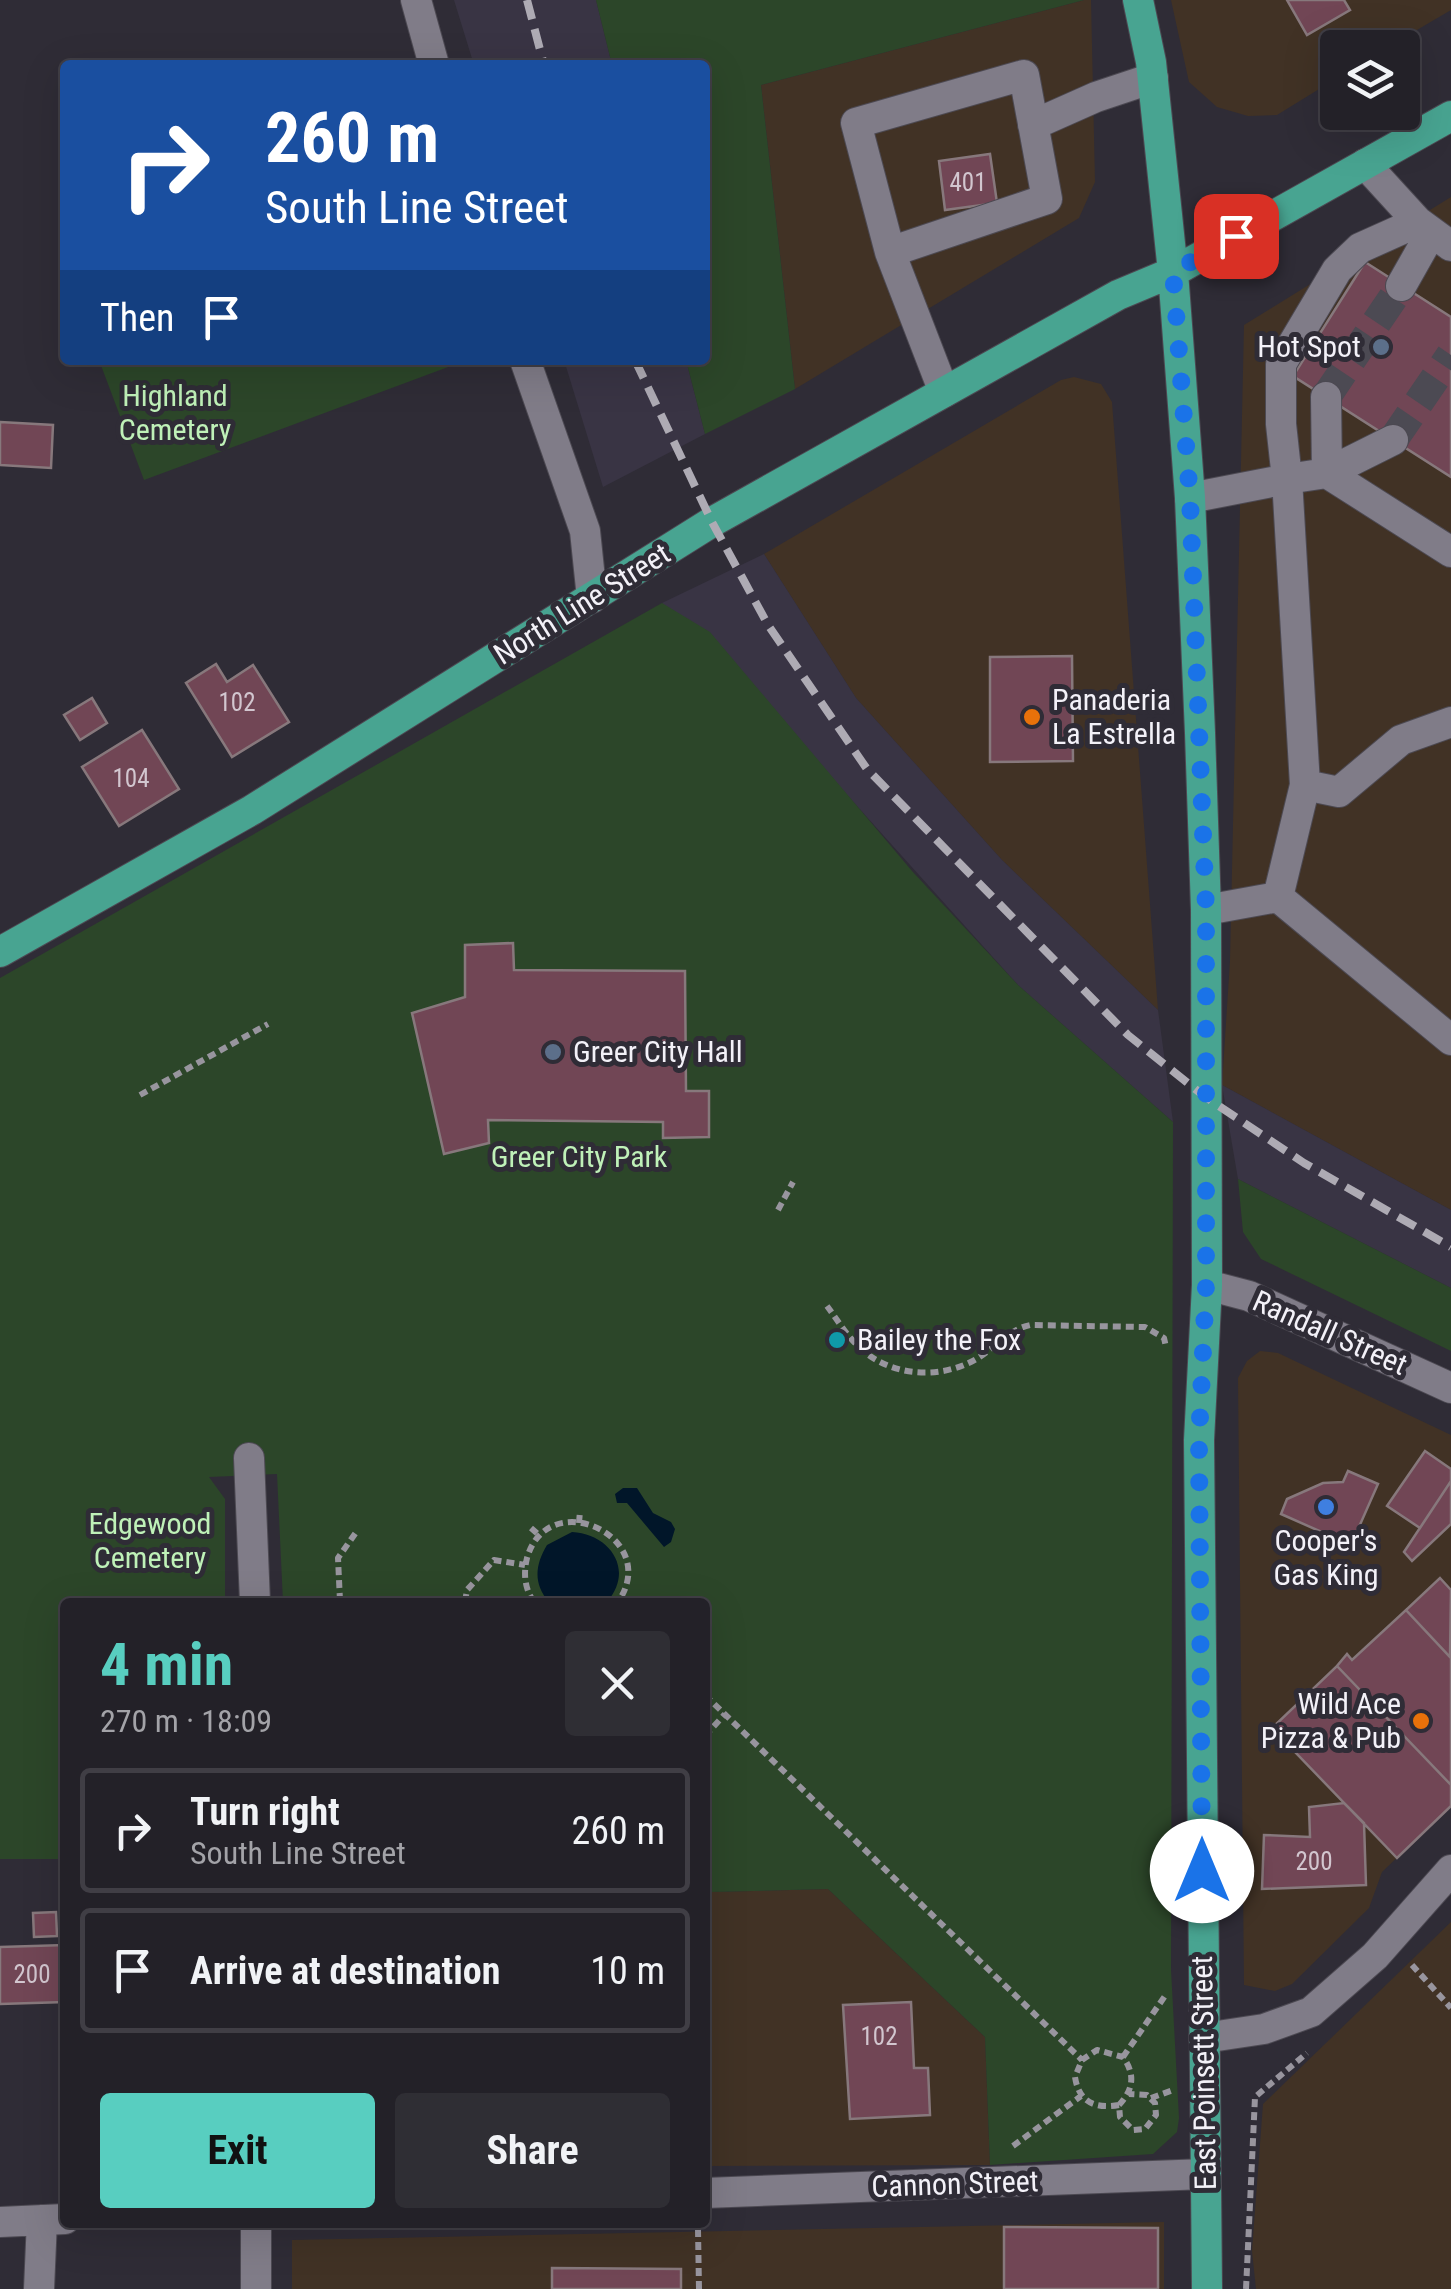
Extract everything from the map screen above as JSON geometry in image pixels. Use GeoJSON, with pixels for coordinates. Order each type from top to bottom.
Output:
{"type":"FeatureCollection","features":[{"type":"Feature","properties":{"kind":"main road","name":"East Poinsett Street"},"geometry":{"type":"LineString","coordinates":[[1138,0],[1153,78],[1190,498],[1206,910],[1206,1285],[1199,1440],[1207,2289]]}},
{"type":"Feature","properties":{"kind":"main road","name":"North Line Street"},"geometry":{"type":"LineString","coordinates":[[0,952],[238,818],[712,522],[1118,294],[1173,272],[1451,116]]}},
{"type":"Feature","properties":{"kind":"street"},"geometry":{"type":"LineString","coordinates":[[416,0],[433,60]]}},
{"type":"Feature","properties":{"kind":"street"},"geometry":{"type":"LineString","coordinates":[[890,252],[1047,199],[1024,75],[856,124],[890,252],[944,392]]}},
{"type":"Feature","properties":{"kind":"street"},"geometry":{"type":"LineString","coordinates":[[1034,126],[1096,97],[1153,78]]}},
{"type":"Feature","properties":{"kind":"street"},"geometry":{"type":"LineString","coordinates":[[1365,164],[1433,234]]}},
{"type":"Feature","properties":{"kind":"street"},"geometry":{"type":"LineString","coordinates":[[1401,286],[1433,234]]}},
{"type":"Feature","properties":{"kind":"street"},"geometry":{"type":"LineString","coordinates":[[1278,896],[1306,785],[1281,424],[1281,364],[1337,270],[1360,248],[1433,234]]}},
{"type":"Feature","properties":{"kind":"street"},"geometry":{"type":"LineString","coordinates":[[527,365],[585,531],[592,598]]}},
{"type":"Feature","properties":{"kind":"street"},"geometry":{"type":"LineString","coordinates":[[1326,397],[1327,473]]}},
{"type":"Feature","properties":{"kind":"street"},"geometry":{"type":"LineString","coordinates":[[1190,498],[1327,473],[1393,440]]}},
{"type":"Feature","properties":{"kind":"street"},"geometry":{"type":"LineString","coordinates":[[1327,473],[1451,552]]}},
{"type":"Feature","properties":{"kind":"street"},"geometry":{"type":"LineString","coordinates":[[1306,785],[1339,792],[1401,740],[1451,722]]}},
{"type":"Feature","properties":{"kind":"street"},"geometry":{"type":"LineString","coordinates":[[1206,910],[1278,896]]}},
{"type":"Feature","properties":{"kind":"street"},"geometry":{"type":"LineString","coordinates":[[1278,896],[1451,1040]]}},
{"type":"Feature","properties":{"kind":"street","name":"Randall Street"},"geometry":{"type":"LineString","coordinates":[[1206,1285],[1248,1296],[1451,1388]]}},
{"type":"Feature","properties":{"kind":"street"},"geometry":{"type":"LineString","coordinates":[[249,1458],[255,1598]]}},
{"type":"Feature","properties":{"kind":"street"},"geometry":{"type":"LineString","coordinates":[[1204,2038],[1264,2028],[1310,2012],[1375,1956],[1451,1870]]}},
{"type":"Feature","properties":{"kind":"street","name":"Cannon Street"},"geometry":{"type":"LineString","coordinates":[[710,2193],[1205,2174]]}},
{"type":"Feature","properties":{"kind":"street"},"geometry":{"type":"LineString","coordinates":[[0,2222],[53,2220],[39,2289]]}},
{"type":"Feature","properties":{"kind":"street"},"geometry":{"type":"LineString","coordinates":[[256,2228],[256,2289]]}},
{"type":"Feature","properties":{"kind":"path"},"geometry":{"type":"LineString","coordinates":[[140,1095],[268,1024]]}},
{"type":"Feature","properties":{"kind":"path"},"geometry":{"type":"LineString","coordinates":[[778,1210],[792,1182]]}},
{"type":"Feature","properties":{"kind":"path"},"geometry":{"type":"LineString","coordinates":[[827,1306],[856,1344],[872,1356],[898,1369],[925,1374],[964,1364],[1015,1329],[1030,1325],[1144,1327],[1164,1338],[1169,1358]]}},
{"type":"Feature","properties":{"kind":"path"},"geometry":{"type":"LineString","coordinates":[[579,1522],[580,1511]]}},
{"type":"Feature","properties":{"kind":"path"},"geometry":{"type":"LineString","coordinates":[[532,1598],[525,1581],[525,1565],[540,1536],[554,1526],[579,1522],[606,1531],[619,1544],[628,1578],[620,1598]]}},
{"type":"Feature","properties":{"kind":"path"},"geometry":{"type":"LineString","coordinates":[[531,1528],[540,1536]]}},
{"type":"Feature","properties":{"kind":"path"},"geometry":{"type":"LineString","coordinates":[[340,1598],[338,1558],[357,1531]]}},
{"type":"Feature","properties":{"kind":"path"},"geometry":{"type":"LineString","coordinates":[[464,1598],[494,1560],[525,1565]]}},
{"type":"Feature","properties":{"kind":"path"},"geometry":{"type":"LineString","coordinates":[[710,1700],[1082,2060]]}},
{"type":"Feature","properties":{"kind":"path"},"geometry":{"type":"LineString","coordinates":[[710,1730],[725,1714]]}},
{"type":"Feature","properties":{"kind":"path"},"geometry":{"type":"LineString","coordinates":[[1398,1968],[1408,1960],[1451,2008]]}},
{"type":"Feature","properties":{"kind":"path"},"geometry":{"type":"LineString","coordinates":[[1123,2057],[1170,1989],[1170,1979]]}},
{"type":"Feature","properties":{"kind":"path"},"geometry":{"type":"LineString","coordinates":[[1097,2050],[1123,2057],[1132,2073],[1129,2094],[1119,2105],[1097,2106],[1080,2096],[1074,2077],[1082,2060],[1097,2050]]}},
{"type":"Feature","properties":{"kind":"path"},"geometry":{"type":"LineString","coordinates":[[1246,2289],[1254,2096],[1310,2050]]}},
{"type":"Feature","properties":{"kind":"path"},"geometry":{"type":"LineString","coordinates":[[1129,2094],[1141,2093],[1151,2098],[1176,2090]]}},
{"type":"Feature","properties":{"kind":"path"},"geometry":{"type":"LineString","coordinates":[[1010,2148],[1080,2096]]}},
{"type":"Feature","properties":{"kind":"path"},"geometry":{"type":"LineString","coordinates":[[1119,2105],[1122,2122],[1139,2131],[1151,2125],[1156,2115],[1151,2098]]}},
{"type":"Feature","properties":{"kind":"path"},"geometry":{"type":"LineString","coordinates":[[1151,2125],[1159,2133]]}},
{"type":"Feature","properties":{"kind":"path"},"geometry":{"type":"LineString","coordinates":[[698,2229],[699,2289]]}},
{"type":"Feature","properties":{"kind":"shaded area"},"geometry":{"type":"Polygon","coordinates":[[[454,0],[596,0],[611,60],[472,60],[454,0]]]}},
{"type":"Feature","properties":{"kind":"shaded area"},"geometry":{"type":"Polygon","coordinates":[[[1091,0],[1095,182],[1079,218],[795,389],[761,85],[1091,0]]]}},
{"type":"Feature","properties":{"kind":"shaded area"},"geometry":{"type":"Polygon","coordinates":[[[1171,0],[1451,0],[1451,10],[1417,30],[1320,30],[1320,88],[1277,115],[1248,116],[1217,107],[1189,82],[1171,0]]]}},
{"type":"Feature","properties":{"kind":"shaded area"},"geometry":{"type":"Polygon","coordinates":[[[1451,197],[1451,1210],[1222,1085],[1230,961],[1244,325],[1451,197]]]}},
{"type":"Feature","properties":{"kind":"shaded area"},"geometry":{"type":"Polygon","coordinates":[[[566,365],[687,365],[705,434],[603,487],[566,365]]]}},
{"type":"Feature","properties":{"kind":"shaded area"},"geometry":{"type":"Polygon","coordinates":[[[1074,377],[1101,384],[1112,402],[1158,1010],[1002,860],[856,698],[764,554],[1061,380],[1074,377]]]}},
{"type":"Feature","properties":{"kind":"shaded area"},"geometry":{"type":"Polygon","coordinates":[[[764,554],[856,698],[1002,860],[1158,1010],[1173,1122],[1018,985],[830,776],[662,603],[764,554]]]}},
{"type":"Feature","properties":{"kind":"shaded area"},"geometry":{"type":"Polygon","coordinates":[[[1222,1085],[1451,1210],[1451,1288],[1238,1179],[1222,1085]]]}},
{"type":"Feature","properties":{"kind":"shaded area"},"geometry":{"type":"Polygon","coordinates":[[[1260,1351],[1278,1353],[1451,1435],[1451,1806],[1382,1872],[1369,1908],[1292,1984],[1275,1991],[1244,1985],[1238,1378],[1247,1361],[1260,1351]]]}},
{"type":"Feature","properties":{"kind":"shaded area"},"geometry":{"type":"Polygon","coordinates":[[[828,1889],[985,2037],[990,2165],[710,2166],[711,1892],[828,1889]]]}},
{"type":"Feature","properties":{"kind":"shaded area"},"geometry":{"type":"Polygon","coordinates":[[[1451,1922],[1451,2289],[1256,2289],[1252,2251],[1263,2104],[1451,1922]]]}},
{"type":"Feature","properties":{"kind":"shaded area"},"geometry":{"type":"Polygon","coordinates":[[[1164,2222],[1164,2289],[292,2289],[292,2240],[1164,2222]]]}},
{"type":"Feature","properties":{"kind":"green space"},"geometry":{"type":"Polygon","coordinates":[[[596,0],[1084,0],[761,85],[795,389],[705,434],[687,365],[710,365],[710,60],[611,60],[596,0]]]}},
{"type":"Feature","properties":{"kind":"green space","name":"Highland Cemetery"},"geometry":{"type":"Polygon","coordinates":[[[101,365],[454,365],[144,480],[101,365]]]}},
{"type":"Feature","properties":{"kind":"green space","name":"Greer City Park"},"geometry":{"type":"Polygon","coordinates":[[[662,603],[710,632],[912,871],[1018,985],[1173,1122],[1171,1970],[1177,2132],[1153,2154],[990,2165],[985,2037],[828,1889],[710,1893],[710,1598],[283,1598],[277,1474],[209,1477],[225,1499],[225,1598],[60,1598],[60,1859],[0,1859],[0,978],[662,603]]]}},
{"type":"Feature","properties":{"kind":"green space"},"geometry":{"type":"Polygon","coordinates":[[[1238,1179],[1451,1288],[1451,1351],[1261,1259],[1243,1232],[1238,1179]]]}},
{"type":"Feature","properties":{"kind":"water"},"geometry":{"type":"Polygon","coordinates":[[[623,1488],[637,1488],[653,1513],[671,1522],[675,1529],[671,1542],[664,1547],[627,1503],[617,1503],[615,1494],[623,1488]]]}},
{"type":"Feature","properties":{"kind":"water"},"geometry":{"type":"Polygon","coordinates":[[[572,1532],[586,1534],[607,1547],[618,1566],[619,1578],[610,1598],[546,1598],[538,1581],[538,1567],[547,1545],[572,1532]]]}},
{"type":"Feature","properties":{"kind":"building"},"geometry":{"type":"Polygon","coordinates":[[[1287,0],[1344,0],[1350,10],[1307,35],[1287,0]]]}},
{"type":"Feature","properties":{"kind":"building"},"geometry":{"type":"Polygon","coordinates":[[[990,154],[997,203],[945,210],[939,161],[990,154]]]}},
{"type":"Feature","properties":{"kind":"building","name":"Hot Spot"},"geometry":{"type":"Polygon","coordinates":[[[1365,262],[1451,317],[1451,477],[1293,376],[1365,262]]]}},
{"type":"Feature","properties":{"kind":"building"},"geometry":{"type":"Polygon","coordinates":[[[0,422],[53,425],[51,468],[0,465],[0,422]]]}},
{"type":"Feature","properties":{"kind":"building"},"geometry":{"type":"Polygon","coordinates":[[[1072,656],[1073,761],[990,762],[990,657],[1072,656]]]}},
{"type":"Feature","properties":{"kind":"building"},"geometry":{"type":"Polygon","coordinates":[[[216,664],[227,682],[253,665],[289,722],[232,757],[186,683],[216,664]]]}},
{"type":"Feature","properties":{"kind":"building"},"geometry":{"type":"Polygon","coordinates":[[[92,698],[107,723],[80,740],[64,715],[92,698]]]}},
{"type":"Feature","properties":{"kind":"building"},"geometry":{"type":"Polygon","coordinates":[[[142,730],[179,789],[119,826],[82,767],[142,730]]]}},
{"type":"Feature","properties":{"kind":"building","name":"Greer City Hall"},"geometry":{"type":"Polygon","coordinates":[[[513,943],[514,970],[685,971],[686,1091],[709,1091],[709,1137],[663,1138],[663,1122],[488,1120],[489,1143],[444,1154],[412,1013],[465,997],[465,945],[513,943]]]}},
{"type":"Feature","properties":{"kind":"building"},"geometry":{"type":"Polygon","coordinates":[[[1425,1451],[1451,1469],[1451,1481],[1420,1528],[1387,1506],[1425,1451]]]}},
{"type":"Feature","properties":{"kind":"building","name":"Cooper's Gas King"},"geometry":{"type":"Polygon","coordinates":[[[1348,1471],[1378,1484],[1351,1545],[1281,1514],[1287,1499],[1323,1483],[1343,1482],[1348,1471]]]}},
{"type":"Feature","properties":{"kind":"building"},"geometry":{"type":"Polygon","coordinates":[[[1451,1481],[1451,1524],[1412,1561],[1404,1552],[1451,1481]]]}},
{"type":"Feature","properties":{"kind":"building"},"geometry":{"type":"Polygon","coordinates":[[[1440,1578],[1451,1590],[1450,1657],[1406,1610],[1440,1578]]]}},
{"type":"Feature","properties":{"kind":"building","name":"Wild Ace Pizza & Pub"},"geometry":{"type":"Polygon","coordinates":[[[1406,1610],[1451,1658],[1451,1785],[1337,1666],[1347,1654],[1352,1660],[1406,1610]]]}},
{"type":"Feature","properties":{"kind":"building"},"geometry":{"type":"Polygon","coordinates":[[[1337,1666],[1451,1785],[1451,1806],[1397,1858],[1272,1728],[1337,1666]]]}},
{"type":"Feature","properties":{"kind":"building"},"geometry":{"type":"Polygon","coordinates":[[[1344,1803],[1364,1823],[1366,1885],[1262,1889],[1264,1835],[1310,1837],[1309,1807],[1344,1803]]]}},
{"type":"Feature","properties":{"kind":"building"},"geometry":{"type":"Polygon","coordinates":[[[56,1912],[57,1936],[34,1937],[33,1913],[56,1912]]]}},
{"type":"Feature","properties":{"kind":"building"},"geometry":{"type":"Polygon","coordinates":[[[60,1945],[60,2002],[0,2004],[0,1947],[60,1945]]]}},
{"type":"Feature","properties":{"kind":"building"},"geometry":{"type":"Polygon","coordinates":[[[911,2002],[914,2068],[928,2068],[930,2115],[850,2119],[843,2005],[911,2002]]]}},
{"type":"Feature","properties":{"kind":"building"},"geometry":{"type":"Polygon","coordinates":[[[1004,2227],[1158,2228],[1158,2289],[1004,2289],[1004,2227]]]}},
{"type":"Feature","properties":{"kind":"building"},"geometry":{"type":"Polygon","coordinates":[[[552,2268],[681,2269],[681,2289],[552,2289],[552,2268]]]}},
{"type":"Feature","properties":{"kind":"tunnel"},"geometry":{"type":"LineString","coordinates":[[1326,397],[1401,286]]}},
{"type":"Feature","properties":{"kind":"tunnel"},"geometry":{"type":"LineString","coordinates":[[1393,440],[1451,355]]}},
{"type":"Feature","properties":{"kind":"railway"},"geometry":{"type":"LineString","coordinates":[[527,0],[543,60]]}},
{"type":"Feature","properties":{"kind":"railway"},"geometry":{"type":"LineString","coordinates":[[637,365],[712,522],[768,625],[867,769],[1128,1035],[1204,1096],[1304,1163],[1451,1247]]}},
{"type":"Feature","properties":{"kind":"place","name":"Hot Spot"},"geometry":{"type":"Point","coordinates":[1381,347]}},
{"type":"Feature","properties":{"kind":"place","name":"Panaderia La Estrella"},"geometry":{"type":"Point","coordinates":[1032,717]}},
{"type":"Feature","properties":{"kind":"place","name":"Greer City Hall"},"geometry":{"type":"Point","coordinates":[553,1052]}},
{"type":"Feature","properties":{"kind":"place","name":"Bailey the Fox"},"geometry":{"type":"Point","coordinates":[837,1340]}},
{"type":"Feature","properties":{"kind":"place","name":"Cooper's Gas King"},"geometry":{"type":"Point","coordinates":[1326,1507]}},
{"type":"Feature","properties":{"kind":"place","name":"Wild Ace Pizza & Pub"},"geometry":{"type":"Point","coordinates":[1421,1721]}},
{"type":"Feature","properties":{"kind":"route"},"geometry":{"type":"LineString","coordinates":[[1202,1871],[1199,1440],[1206,1285],[1206,910],[1190,498],[1173,272],[1236,236]]}},
{"type":"Feature","properties":{"kind":"park label","name":"Edgewood Cemetery"},"geometry":{"type":"Point","coordinates":[150,1541]}}]}
